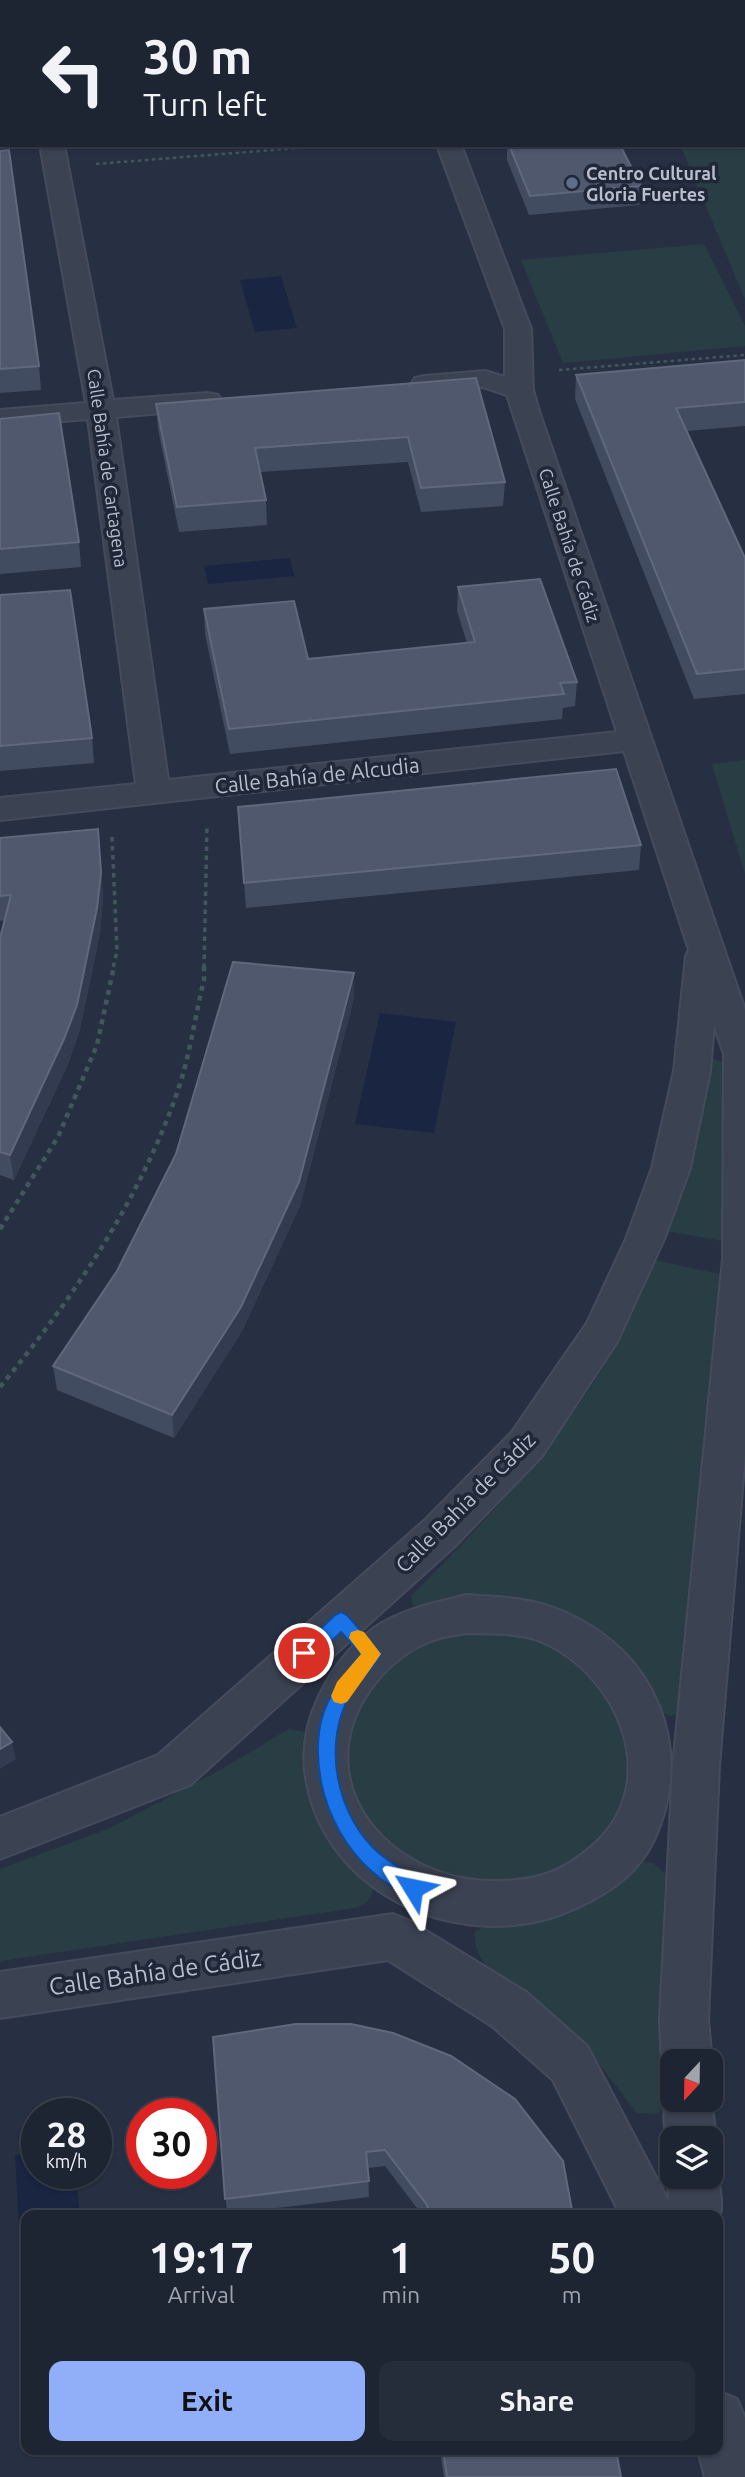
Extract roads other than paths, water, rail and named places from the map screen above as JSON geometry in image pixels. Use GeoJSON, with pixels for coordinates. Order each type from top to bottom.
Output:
{"type":"FeatureCollection","features":[{"type":"Feature","properties":{"kind":"street","name":"Calle Bahía de Cartagena"},"geometry":{"type":"LineString","coordinates":[[52,147],[101,410],[153,792]]}},
{"type":"Feature","properties":{"kind":"street","name":"Calle Bahía de Cádiz"},"geometry":{"type":"LineString","coordinates":[[450,147],[518,329],[520,382],[635,740],[743,1054],[742,1259],[675,1762]]}},
{"type":"Feature","properties":{"kind":"street"},"geometry":{"type":"LineString","coordinates":[[395,386],[485,379],[520,382]]}},
{"type":"Feature","properties":{"kind":"street"},"geometry":{"type":"LineString","coordinates":[[0,418],[234,399]]}},
{"type":"Feature","properties":{"kind":"street","name":"Calle Bahía de Alcudia"},"geometry":{"type":"LineString","coordinates":[[0,808],[635,740]]}},
{"type":"Feature","properties":{"kind":"street","name":"Calle Bahía de Cádiz"},"geometry":{"type":"LineString","coordinates":[[0,1838],[174,1770],[440,1533],[527,1444],[603,1331],[645,1239],[671,1168],[692,1072],[704,944]]}},
{"type":"Feature","properties":{"kind":"street"},"geometry":{"type":"LineString","coordinates":[[675,1762],[620,1852],[578,1886],[525,1904],[468,1905],[413,1888],[372,1859],[341,1820],[327,1775],[328,1730],[344,1688],[372,1654],[417,1626],[467,1614],[521,1617],[571,1636],[612,1667],[675,1762],[686,2049]]}},
{"type":"Feature","properties":{"kind":"street"},"geometry":{"type":"LineString","coordinates":[[341,1620],[372,1654]]}},
{"type":"Feature","properties":{"kind":"street"},"geometry":{"type":"LineString","coordinates":[[413,1888],[393,1937],[509,2009],[570,2063],[646,2210]]}},
{"type":"Feature","properties":{"kind":"street","name":"Calle Bahía de Cádiz"},"geometry":{"type":"LineString","coordinates":[[0,1995],[393,1937]]}},
{"type":"Feature","properties":{"kind":"street"},"geometry":{"type":"LineString","coordinates":[[694,2189],[695,2210]]}},
{"type":"Feature","properties":{"kind":"street"},"geometry":{"type":"LineString","coordinates":[[723,2439],[732,2477]]}},
{"type":"Feature","properties":{"kind":"water"},"geometry":{"type":"Polygon","coordinates":[[[281,276],[297,328],[255,332],[240,280],[281,276]]]}},
{"type":"Feature","properties":{"kind":"water"},"geometry":{"type":"Polygon","coordinates":[[[290,558],[294,576],[208,584],[204,566],[290,558]]]}},
{"type":"Feature","properties":{"kind":"water"},"geometry":{"type":"Polygon","coordinates":[[[380,1013],[456,1022],[434,1133],[355,1124],[380,1013]]]}},
{"type":"Feature","properties":{"kind":"water"},"geometry":{"type":"Polygon","coordinates":[[[21,2154],[21,2189],[77,2189],[80,2210],[21,2210],[21,2264],[15,2155],[21,2154]]]}},
{"type":"Feature","properties":{"kind":"place","name":"Centro Cultural Gloria Fuertes"},"geometry":{"type":"Point","coordinates":[572,183]}}]}
